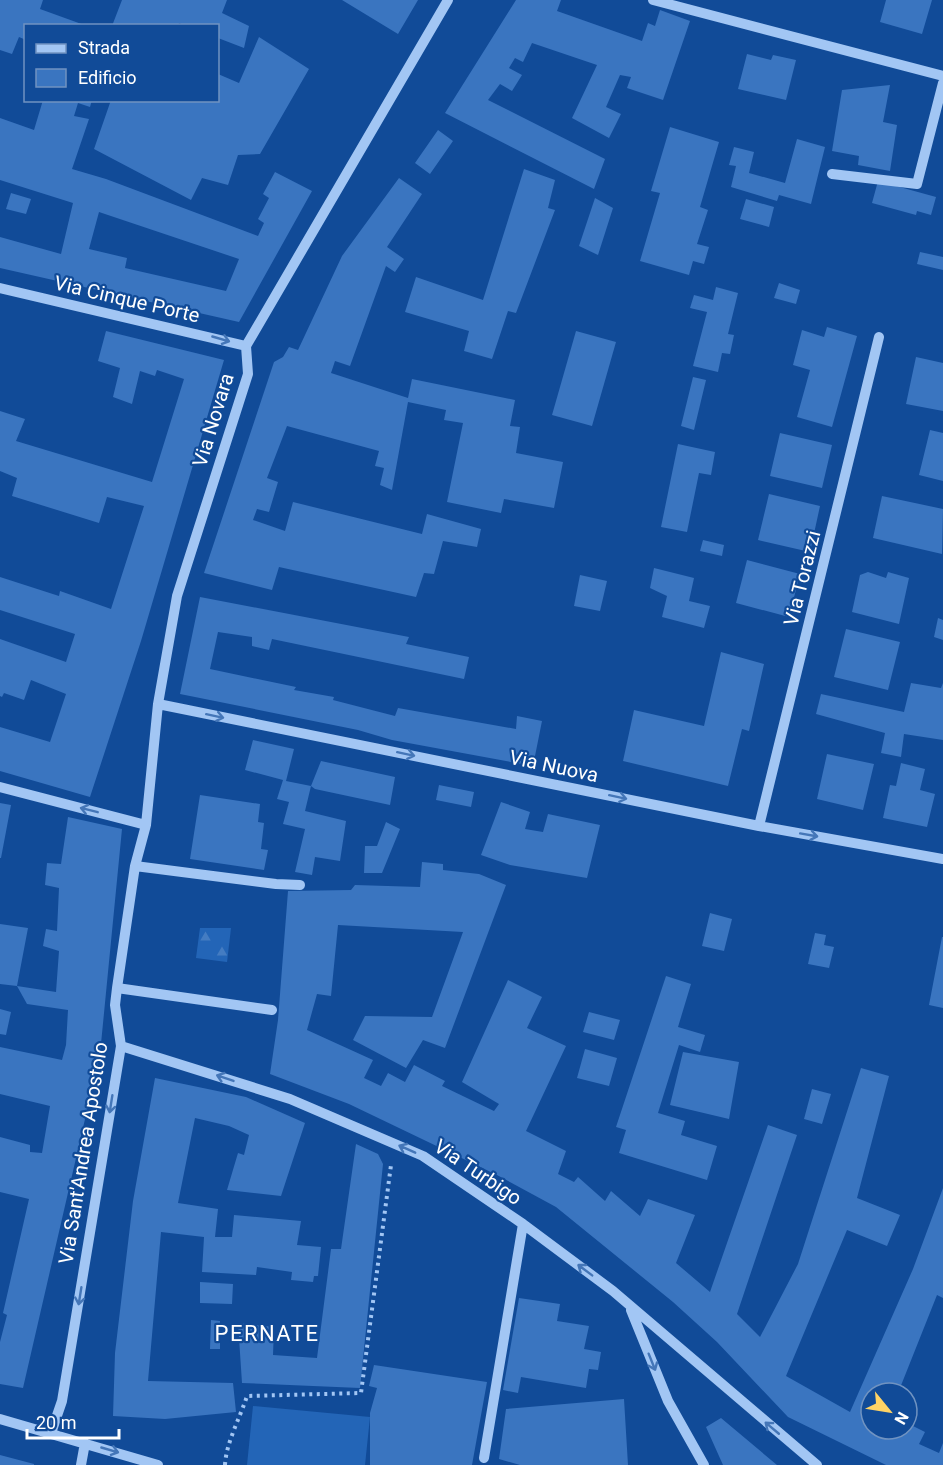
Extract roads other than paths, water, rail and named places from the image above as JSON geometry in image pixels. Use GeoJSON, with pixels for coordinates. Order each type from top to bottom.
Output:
{"type":"FeatureCollection","features":[{"type":"Feature","properties":{"kind":"street"},"geometry":{"type":"LineString","coordinates":[[246,346],[448,0]]}},
{"type":"Feature","properties":{"kind":"street"},"geometry":{"type":"LineString","coordinates":[[653,0],[943,76]]}},
{"type":"Feature","properties":{"kind":"street"},"geometry":{"type":"LineString","coordinates":[[832,174],[916,184],[943,83]]}},
{"type":"Feature","properties":{"kind":"street","name":"Via Cinque Porte"},"geometry":{"type":"LineString","coordinates":[[0,288],[246,346]]}},
{"type":"Feature","properties":{"kind":"street","name":"Via Torazzi"},"geometry":{"type":"LineString","coordinates":[[759,826],[879,337]]}},
{"type":"Feature","properties":{"kind":"street","name":"Via Novara"},"geometry":{"type":"LineString","coordinates":[[146,825],[158,704],[177,596],[248,374],[246,346]]}},
{"type":"Feature","properties":{"kind":"street","name":"Via Nuova"},"geometry":{"type":"LineString","coordinates":[[158,704],[759,826],[943,859]]}},
{"type":"Feature","properties":{"kind":"street"},"geometry":{"type":"LineString","coordinates":[[0,788],[146,825]]}},
{"type":"Feature","properties":{"kind":"street","name":"Via Sant'Andrea Apostolo"},"geometry":{"type":"LineString","coordinates":[[51,1433],[62,1401],[121,1046],[115,1005],[135,866],[146,825]]}},
{"type":"Feature","properties":{"kind":"street"},"geometry":{"type":"LineString","coordinates":[[135,866],[300,885]]}},
{"type":"Feature","properties":{"kind":"street"},"geometry":{"type":"LineString","coordinates":[[117,988],[272,1010]]}},
{"type":"Feature","properties":{"kind":"street","name":"Via Turbigo"},"geometry":{"type":"LineString","coordinates":[[121,1046],[290,1099],[394,1143],[423,1156],[523,1224],[613,1291],[630,1307],[668,1401],[704,1465]]}},
{"type":"Feature","properties":{"kind":"street"},"geometry":{"type":"LineString","coordinates":[[484,1458],[523,1224]]}},
{"type":"Feature","properties":{"kind":"street"},"geometry":{"type":"LineString","coordinates":[[630,1307],[817,1465]]}},
{"type":"Feature","properties":{"kind":"street"},"geometry":{"type":"LineString","coordinates":[[0,1419],[158,1465]]}},
{"type":"Feature","properties":{"kind":"street"},"geometry":{"type":"LineString","coordinates":[[81,1465],[85,1443]]}},
{"type":"Feature","properties":{"kind":"district","name":"PERNATE"},"geometry":{"type":"Point","coordinates":[267,1333]}}]}
